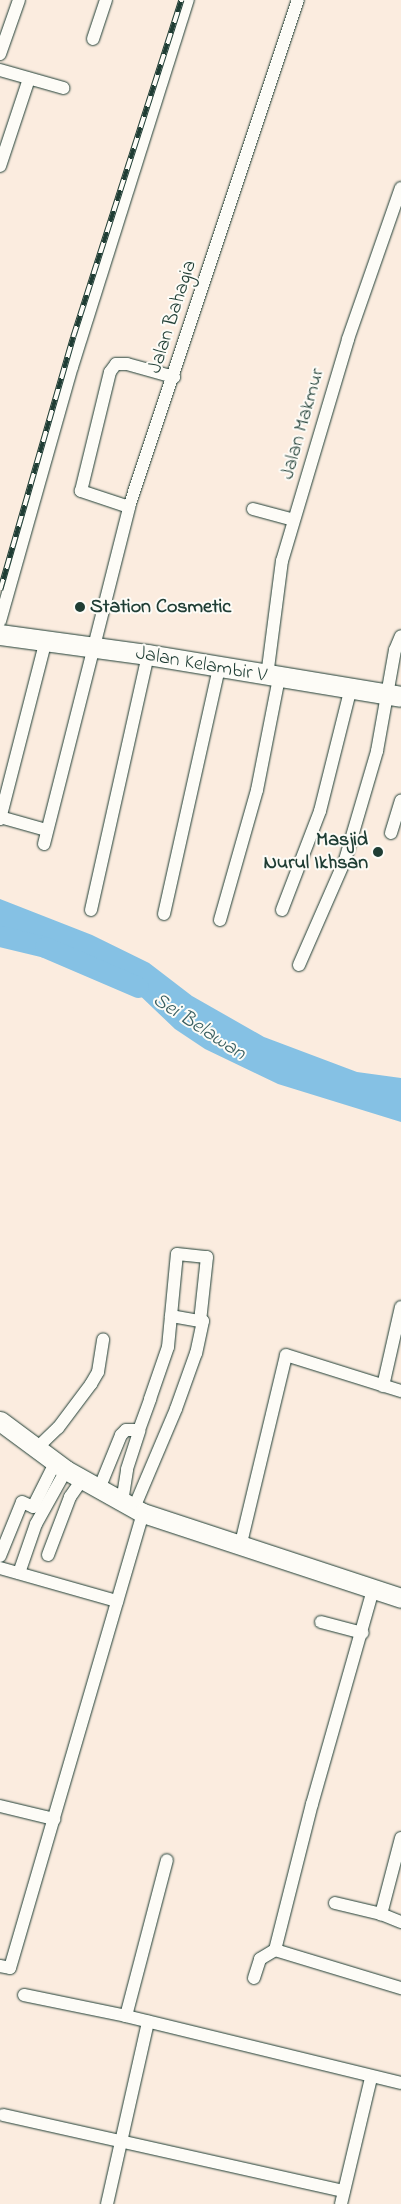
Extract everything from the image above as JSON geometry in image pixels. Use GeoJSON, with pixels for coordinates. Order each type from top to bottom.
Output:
{"type":"FeatureCollection","features":[{"type":"Feature","properties":{"kind":"main road","name":"Jalan Kelambir V"},"geometry":{"type":"LineString","coordinates":[[0,635],[148,655],[395,696]]}},
{"type":"Feature","properties":{"kind":"street"},"geometry":{"type":"LineString","coordinates":[[0,54],[19,0]]}},
{"type":"Feature","properties":{"kind":"street"},"geometry":{"type":"LineString","coordinates":[[93,39],[106,0]]}},
{"type":"Feature","properties":{"kind":"street"},"geometry":{"type":"LineString","coordinates":[[0,621],[74,357],[188,0]]}},
{"type":"Feature","properties":{"kind":"street","name":"Jalan Bahagia"},"geometry":{"type":"LineString","coordinates":[[44,844],[129,507],[174,377],[298,0]]}},
{"type":"Feature","properties":{"kind":"street"},"geometry":{"type":"LineString","coordinates":[[0,70],[63,88]]}},
{"type":"Feature","properties":{"kind":"street"},"geometry":{"type":"LineString","coordinates":[[0,166],[29,79]]}},
{"type":"Feature","properties":{"kind":"street","name":"Jalan Makmur"},"geometry":{"type":"LineString","coordinates":[[220,920],[257,790],[273,677],[282,561],[348,339],[401,188]]}},
{"type":"Feature","properties":{"kind":"street"},"geometry":{"type":"LineString","coordinates":[[129,507],[81,491],[110,372],[116,364],[127,364],[174,377]]}},
{"type":"Feature","properties":{"kind":"street"},"geometry":{"type":"LineString","coordinates":[[253,509],[294,520]]}},
{"type":"Feature","properties":{"kind":"street"},"geometry":{"type":"LineString","coordinates":[[299,965],[345,860],[395,696],[395,650],[401,636]]}},
{"type":"Feature","properties":{"kind":"street"},"geometry":{"type":"LineString","coordinates":[[46,640],[0,818],[46,830]]}},
{"type":"Feature","properties":{"kind":"street"},"geometry":{"type":"LineString","coordinates":[[91,910],[148,655]]}},
{"type":"Feature","properties":{"kind":"street"},"geometry":{"type":"LineString","coordinates":[[164,914],[218,667]]}},
{"type":"Feature","properties":{"kind":"street"},"geometry":{"type":"LineString","coordinates":[[282,910],[320,811],[350,688]]}},
{"type":"Feature","properties":{"kind":"street"},"geometry":{"type":"LineString","coordinates":[[391,833],[401,800]]}},
{"type":"Feature","properties":{"kind":"street"},"geometry":{"type":"LineString","coordinates":[[133,1508],[127,1484],[127,1469],[168,1347],[177,1254],[207,1257],[200,1321]]}},
{"type":"Feature","properties":{"kind":"street"},"geometry":{"type":"LineString","coordinates":[[383,1386],[401,1307]]}},
{"type":"Feature","properties":{"kind":"street"},"geometry":{"type":"LineString","coordinates":[[0,1966],[10,1968],[54,1819],[117,1601],[133,1508],[189,1376],[203,1321],[171,1316]]}},
{"type":"Feature","properties":{"kind":"street"},"geometry":{"type":"LineString","coordinates":[[38,1447],[58,1428],[91,1384],[98,1372],[103,1339]]}},
{"type":"Feature","properties":{"kind":"street"},"geometry":{"type":"LineString","coordinates":[[241,1543],[286,1355],[401,1391]]}},
{"type":"Feature","properties":{"kind":"street"},"geometry":{"type":"LineString","coordinates":[[0,1421],[68,1470],[133,1508],[374,1587],[401,1598]]}},
{"type":"Feature","properties":{"kind":"street"},"geometry":{"type":"LineString","coordinates":[[99,1489],[123,1432],[139,1431]]}},
{"type":"Feature","properties":{"kind":"street"},"geometry":{"type":"LineString","coordinates":[[19,1573],[37,1510],[68,1470]]}},
{"type":"Feature","properties":{"kind":"street"},"geometry":{"type":"LineString","coordinates":[[48,1555],[70,1497],[68,1470]]}},
{"type":"Feature","properties":{"kind":"street"},"geometry":{"type":"LineString","coordinates":[[0,1556],[22,1502],[37,1510]]}},
{"type":"Feature","properties":{"kind":"street"},"geometry":{"type":"LineString","coordinates":[[0,1568],[117,1601]]}},
{"type":"Feature","properties":{"kind":"street"},"geometry":{"type":"LineString","coordinates":[[254,1978],[260,1959],[275,1950],[312,1804],[363,1633],[374,1587]]}},
{"type":"Feature","properties":{"kind":"street"},"geometry":{"type":"LineString","coordinates":[[321,1622],[363,1633]]}},
{"type":"Feature","properties":{"kind":"street"},"geometry":{"type":"LineString","coordinates":[[0,1806],[54,1819]]}},
{"type":"Feature","properties":{"kind":"street"},"geometry":{"type":"LineString","coordinates":[[381,1914],[401,1838]]}},
{"type":"Feature","properties":{"kind":"street"},"geometry":{"type":"LineString","coordinates":[[126,2016],[167,1860]]}},
{"type":"Feature","properties":{"kind":"street"},"geometry":{"type":"LineString","coordinates":[[335,1903],[381,1914],[401,1922]]}},
{"type":"Feature","properties":{"kind":"street"},"geometry":{"type":"LineString","coordinates":[[275,1950],[401,1988]]}},
{"type":"Feature","properties":{"kind":"street"},"geometry":{"type":"LineString","coordinates":[[24,1995],[126,2016],[372,2078],[401,2083]]}},
{"type":"Feature","properties":{"kind":"street"},"geometry":{"type":"LineString","coordinates":[[107,2204],[148,2022]]}},
{"type":"Feature","properties":{"kind":"street"},"geometry":{"type":"LineString","coordinates":[[341,2204],[372,2078]]}},
{"type":"Feature","properties":{"kind":"street"},"geometry":{"type":"LineString","coordinates":[[3,2115],[344,2191]]}},
{"type":"Feature","properties":{"kind":"water","name":"Sei Belawan"},"geometry":{"type":"Polygon","coordinates":[[[0,899],[92,935],[149,963],[192,996],[264,1037],[357,1072],[401,1078],[401,1122],[278,1084],[205,1049],[175,1029],[132,988],[110,972],[87,960],[0,933],[0,899]]]}},
{"type":"Feature","properties":{"kind":"waterway","name":"Sei Belawan"},"geometry":{"type":"LineString","coordinates":[[0,936],[45,947],[138,987]]}},
{"type":"Feature","properties":{"kind":"railway"},"geometry":{"type":"LineString","coordinates":[[0,590],[73,337],[181,0]]}},
{"type":"Feature","properties":{"kind":"place","name":"Station Cosmetic"},"geometry":{"type":"Point","coordinates":[80,607]}},
{"type":"Feature","properties":{"kind":"place","name":"Masjid Nurul Ikhsan"},"geometry":{"type":"Point","coordinates":[378,852]}}]}
